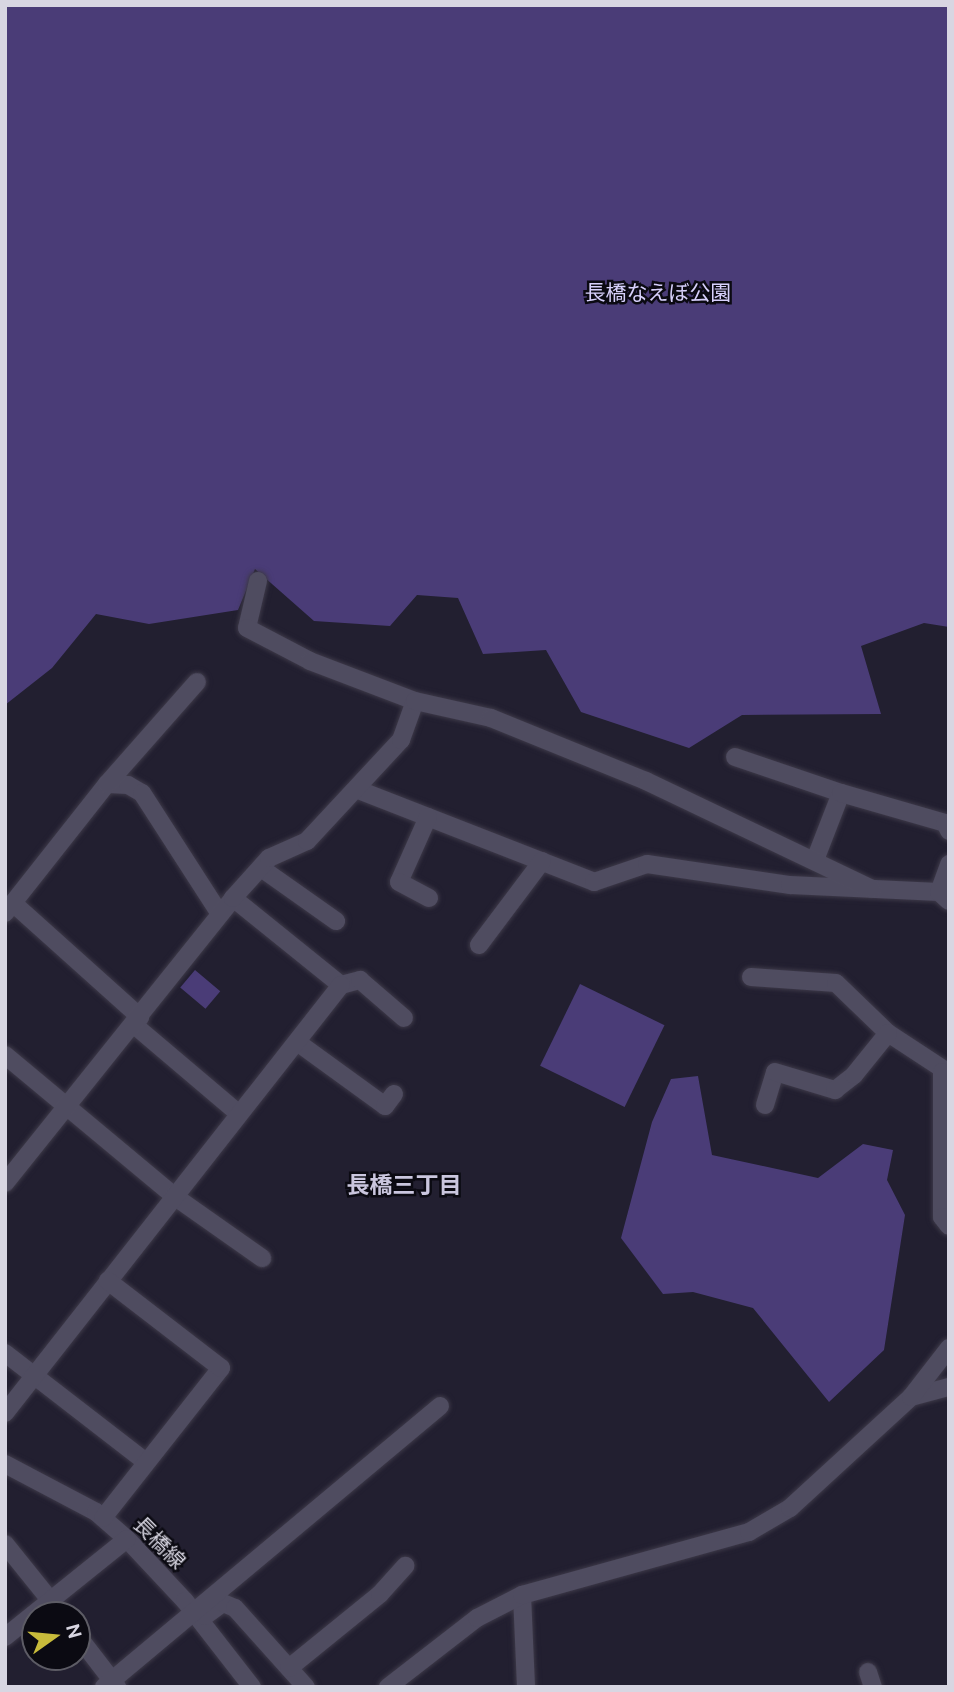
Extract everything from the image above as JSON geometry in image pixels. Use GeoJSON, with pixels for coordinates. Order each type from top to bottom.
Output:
{"type":"FeatureCollection","features":[{"type":"Feature","properties":{"kind":"street"},"geometry":{"type":"LineString","coordinates":[[258,581],[247,628],[310,660],[415,701],[459,708],[504,723],[646,781],[872,889]]}},
{"type":"Feature","properties":{"kind":"street"},"geometry":{"type":"LineString","coordinates":[[197,682],[107,784],[9,908],[239,1114]]}},
{"type":"Feature","properties":{"kind":"street"},"geometry":{"type":"LineString","coordinates":[[5,1183],[233,898],[270,858],[307,841],[401,740],[415,701]]}},
{"type":"Feature","properties":{"kind":"street"},"geometry":{"type":"LineString","coordinates":[[735,757],[841,793],[945,823],[949,831]]}},
{"type":"Feature","properties":{"kind":"street"},"geometry":{"type":"LineString","coordinates":[[107,784],[128,785],[142,793],[220,914]]}},
{"type":"Feature","properties":{"kind":"street"},"geometry":{"type":"LineString","coordinates":[[356,789],[594,882],[648,864],[790,885],[944,896],[949,864]]}},
{"type":"Feature","properties":{"kind":"street"},"geometry":{"type":"LineString","coordinates":[[815,860],[841,793]]}},
{"type":"Feature","properties":{"kind":"street"},"geometry":{"type":"LineString","coordinates":[[428,817],[399,882],[429,898]]}},
{"type":"Feature","properties":{"kind":"street"},"geometry":{"type":"LineString","coordinates":[[479,945],[542,861]]}},
{"type":"Feature","properties":{"kind":"street"},"geometry":{"type":"LineString","coordinates":[[261,868],[336,921]]}},
{"type":"Feature","properties":{"kind":"street"},"geometry":{"type":"LineString","coordinates":[[233,898],[341,985]]}},
{"type":"Feature","properties":{"kind":"street"},"geometry":{"type":"LineString","coordinates":[[751,977],[836,983],[888,1033],[946,1072],[942,1217],[949,1226]]}},
{"type":"Feature","properties":{"kind":"street"},"geometry":{"type":"LineString","coordinates":[[5,1413],[341,985],[360,980],[404,1018]]}},
{"type":"Feature","properties":{"kind":"street"},"geometry":{"type":"LineString","coordinates":[[765,1105],[775,1072],[835,1090],[854,1076],[888,1033]]}},
{"type":"Feature","properties":{"kind":"street"},"geometry":{"type":"LineString","coordinates":[[297,1042],[385,1106],[394,1094]]}},
{"type":"Feature","properties":{"kind":"street"},"geometry":{"type":"LineString","coordinates":[[5,1055],[174,1196],[262,1258]]}},
{"type":"Feature","properties":{"kind":"street"},"geometry":{"type":"LineString","coordinates":[[103,1518],[221,1368],[108,1281]]}},
{"type":"Feature","properties":{"kind":"street"},"geometry":{"type":"LineString","coordinates":[[387,1687],[477,1618],[522,1595],[748,1532],[790,1508],[911,1396],[949,1348]]}},
{"type":"Feature","properties":{"kind":"street"},"geometry":{"type":"LineString","coordinates":[[5,1353],[146,1462]]}},
{"type":"Feature","properties":{"kind":"street"},"geometry":{"type":"LineString","coordinates":[[911,1396],[949,1387]]}},
{"type":"Feature","properties":{"kind":"street"},"geometry":{"type":"LineString","coordinates":[[91,1656],[111,1685],[197,1616],[440,1406]]}},
{"type":"Feature","properties":{"kind":"street","name":"長橋線"},"geometry":{"type":"LineString","coordinates":[[6,1466],[103,1518],[127,1539],[197,1616],[253,1687]]}},
{"type":"Feature","properties":{"kind":"street"},"geometry":{"type":"LineString","coordinates":[[5,1637],[127,1539]]}},
{"type":"Feature","properties":{"kind":"street"},"geometry":{"type":"LineString","coordinates":[[5,1544],[50,1600]]}},
{"type":"Feature","properties":{"kind":"street"},"geometry":{"type":"LineString","coordinates":[[289,1668],[380,1594],[405,1566]]}},
{"type":"Feature","properties":{"kind":"street"},"geometry":{"type":"LineString","coordinates":[[522,1595],[526,1687]]}},
{"type":"Feature","properties":{"kind":"street"},"geometry":{"type":"LineString","coordinates":[[197,1616],[223,1603],[235,1608],[306,1687]]}},
{"type":"Feature","properties":{"kind":"green space","name":"長橋なえぼ公園"},"geometry":{"type":"Polygon","coordinates":[[[5,5],[949,5],[949,627],[924,623],[861,646],[881,714],[742,715],[689,748],[581,712],[546,650],[483,654],[458,598],[417,595],[390,626],[314,621],[255,569],[238,610],[149,624],[96,614],[52,668],[5,705],[5,5]]]}},
{"type":"Feature","properties":{"kind":"green space"},"geometry":{"type":"Polygon","coordinates":[[[195,970],[220,991],[205,1009],[180,988],[195,970]]]}},
{"type":"Feature","properties":{"kind":"green space"},"geometry":{"type":"Polygon","coordinates":[[[580,984],[664,1025],[625,1107],[540,1066],[580,984]]]}},
{"type":"Feature","properties":{"kind":"green space"},"geometry":{"type":"Polygon","coordinates":[[[698,1076],[712,1155],[818,1178],[863,1144],[893,1150],[887,1180],[905,1215],[884,1350],[829,1402],[753,1308],[693,1292],[663,1294],[621,1238],[652,1122],[671,1079],[698,1076]]]}},
{"type":"Feature","properties":{"kind":"district","name":"長橋三丁目"},"geometry":{"type":"Point","coordinates":[404,1185]}}]}
